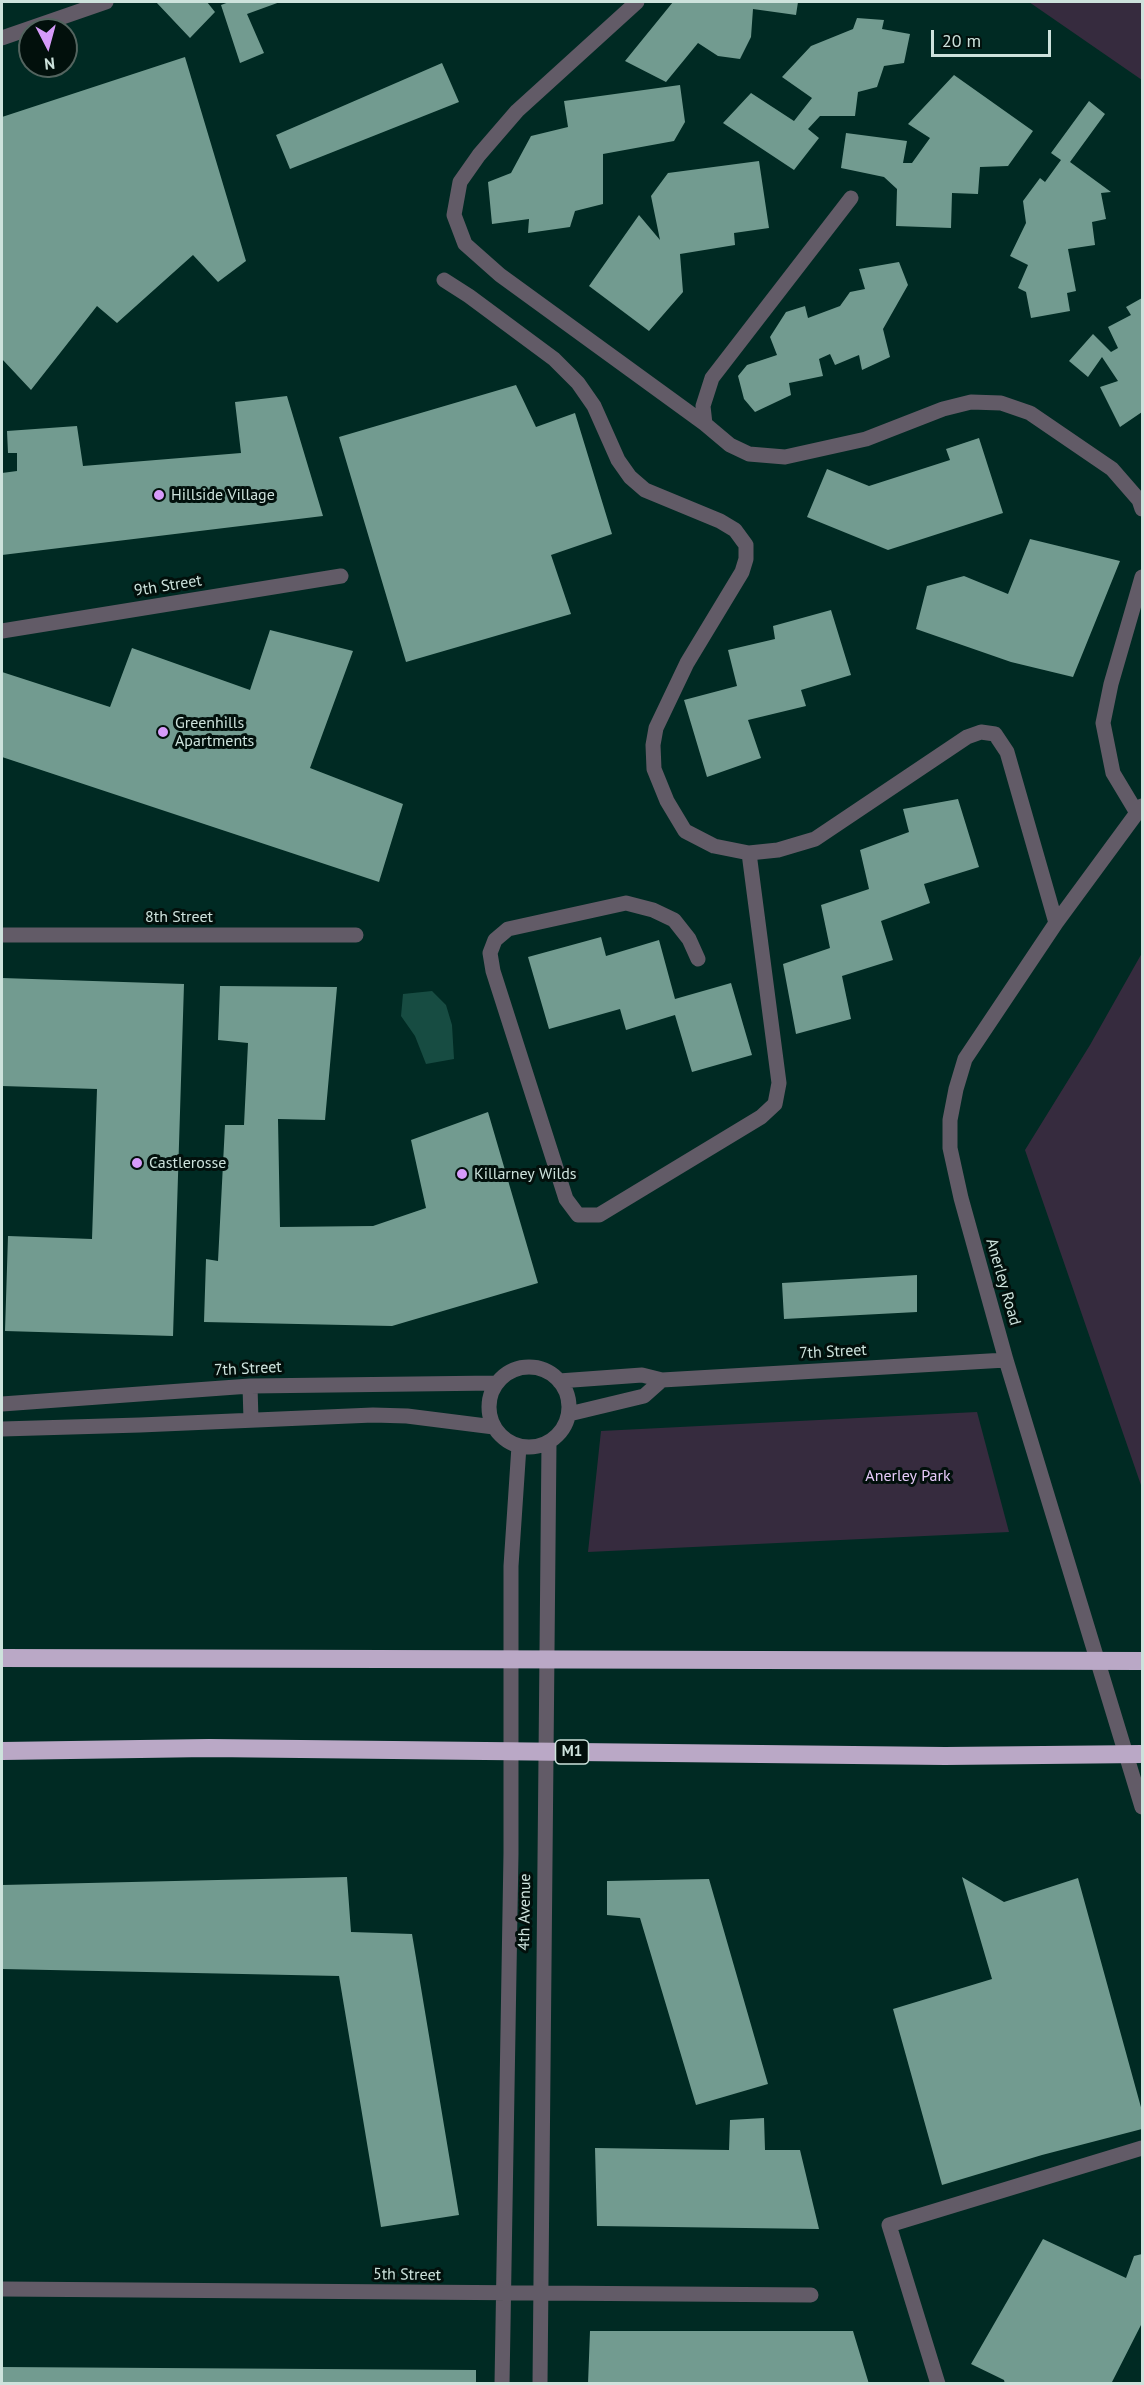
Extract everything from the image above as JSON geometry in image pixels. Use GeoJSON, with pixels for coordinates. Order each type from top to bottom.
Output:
{"type":"FeatureCollection","features":[{"type":"Feature","properties":{"kind":"highway"},"geometry":{"type":"LineString","coordinates":[[2,1658],[1143,1661]]}},
{"type":"Feature","properties":{"kind":"highway","name":"M1"},"geometry":{"type":"LineString","coordinates":[[2,1751],[209,1748],[921,1756],[1143,1754]]}},
{"type":"Feature","properties":{"kind":"street"},"geometry":{"type":"LineString","coordinates":[[2,38],[105,2]]}},
{"type":"Feature","properties":{"kind":"street"},"geometry":{"type":"LineString","coordinates":[[637,2],[517,111],[479,155],[460,182],[454,215],[465,243],[500,275],[705,423],[730,445],[749,454],[784,456],[866,439],[942,409],[970,402],[1001,403],[1030,413],[1112,469],[1139,500],[1143,509]]}},
{"type":"Feature","properties":{"kind":"street"},"geometry":{"type":"LineString","coordinates":[[705,423],[703,406],[712,378],[851,198]]}},
{"type":"Feature","properties":{"kind":"street"},"geometry":{"type":"LineString","coordinates":[[444,280],[554,359],[578,383],[594,406],[618,460],[630,477],[645,490],[720,520],[735,530],[746,545],[746,559],[742,572],[687,663],[656,728],[653,745],[654,769],[667,801],[685,831],[714,846],[749,854],[778,850],[814,839],[967,736],[981,732],[995,734],[1007,752],[1056,923]]}},
{"type":"Feature","properties":{"kind":"street","name":"9th Street"},"geometry":{"type":"LineString","coordinates":[[2,631],[341,576]]}},
{"type":"Feature","properties":{"kind":"street"},"geometry":{"type":"LineString","coordinates":[[1140,810],[1113,773],[1103,723],[1143,577]]}},
{"type":"Feature","properties":{"kind":"street","name":"Anerley Road"},"geometry":{"type":"LineString","coordinates":[[1140,810],[1056,923],[965,1059],[950,1120],[950,1148],[961,1198],[1006,1359],[1143,1807]]}},
{"type":"Feature","properties":{"kind":"street"},"geometry":{"type":"LineString","coordinates":[[698,959],[689,939],[674,920],[653,910],[626,903],[508,929],[495,940],[490,953],[493,971],[566,1199],[578,1215],[599,1215],[761,1117],[775,1104],[779,1083],[749,854]]}},
{"type":"Feature","properties":{"kind":"street","name":"8th Street"},"geometry":{"type":"LineString","coordinates":[[2,935],[356,935]]}},
{"type":"Feature","properties":{"kind":"street","name":"7th Street"},"geometry":{"type":"LineString","coordinates":[[559,1381],[642,1375],[662,1380],[1006,1359]]}},
{"type":"Feature","properties":{"kind":"street"},"geometry":{"type":"LineString","coordinates":[[522,1367],[538,1368],[553,1375],[559,1381],[569,1401],[569,1414],[561,1431],[549,1442],[534,1446],[519,1446],[505,1440],[494,1427],[489,1413],[489,1397],[496,1383],[508,1372],[522,1367]]}},
{"type":"Feature","properties":{"kind":"street"},"geometry":{"type":"LineString","coordinates":[[569,1414],[644,1396],[662,1380]]}},
{"type":"Feature","properties":{"kind":"street","name":"7th Street"},"geometry":{"type":"LineString","coordinates":[[2,1404],[250,1386],[496,1383]]}},
{"type":"Feature","properties":{"kind":"street"},"geometry":{"type":"LineString","coordinates":[[250,1386],[251,1420]]}},
{"type":"Feature","properties":{"kind":"street"},"geometry":{"type":"LineString","coordinates":[[2,1429],[374,1415],[407,1416],[494,1427]]}},
{"type":"Feature","properties":{"kind":"street","name":"4th Avenue"},"geometry":{"type":"LineString","coordinates":[[540,2384],[549,1442]]}},
{"type":"Feature","properties":{"kind":"street","name":"4th Avenue"},"geometry":{"type":"LineString","coordinates":[[502,2384],[511,1853],[511,1566],[519,1446]]}},
{"type":"Feature","properties":{"kind":"street"},"geometry":{"type":"LineString","coordinates":[[938,2384],[889,2225],[1143,2148]]}},
{"type":"Feature","properties":{"kind":"street","name":"5th Street"},"geometry":{"type":"LineString","coordinates":[[2,2289],[811,2295]]}},
{"type":"Feature","properties":{"kind":"green space"},"geometry":{"type":"Polygon","coordinates":[[[1029,2],[1142,2],[1142,80],[1029,2]]]}},
{"type":"Feature","properties":{"kind":"green space"},"geometry":{"type":"Polygon","coordinates":[[[1142,953],[1142,1488],[1025,1150],[1090,1045],[1142,953]]]}},
{"type":"Feature","properties":{"kind":"green space","name":"Anerley Park"},"geometry":{"type":"Polygon","coordinates":[[[977,1412],[1009,1532],[588,1552],[601,1431],[977,1412]]]}},
{"type":"Feature","properties":{"kind":"shaded area"},"geometry":{"type":"Polygon","coordinates":[[[432,991],[446,1005],[452,1025],[454,1059],[426,1064],[415,1036],[401,1016],[403,994],[432,991]]]}},
{"type":"Feature","properties":{"kind":"building"},"geometry":{"type":"Polygon","coordinates":[[[156,2],[207,2],[215,12],[190,38],[156,2]]]}},
{"type":"Feature","properties":{"kind":"building"},"geometry":{"type":"Polygon","coordinates":[[[229,2],[280,2],[247,14],[264,53],[240,63],[221,5],[229,2]]]}},
{"type":"Feature","properties":{"kind":"building"},"geometry":{"type":"Polygon","coordinates":[[[673,2],[798,2],[796,15],[753,9],[751,37],[740,59],[718,56],[698,43],[666,82],[625,61],[673,2]]]}},
{"type":"Feature","properties":{"kind":"building"},"geometry":{"type":"Polygon","coordinates":[[[857,18],[884,20],[882,29],[910,34],[904,63],[884,66],[877,87],[858,92],[855,116],[820,116],[808,129],[819,138],[794,170],[723,123],[751,93],[794,121],[812,98],[782,77],[811,46],[853,29],[857,18]]]}},
{"type":"Feature","properties":{"kind":"building"},"geometry":{"type":"Polygon","coordinates":[[[185,57],[246,261],[218,282],[193,255],[117,323],[97,306],[31,390],[2,359],[2,117],[185,57]]]}},
{"type":"Feature","properties":{"kind":"building"},"geometry":{"type":"Polygon","coordinates":[[[442,63],[459,102],[290,169],[276,135],[442,63]]]}},
{"type":"Feature","properties":{"kind":"building"},"geometry":{"type":"Polygon","coordinates":[[[954,75],[1033,131],[1008,166],[980,167],[978,194],[952,193],[951,228],[896,226],[897,189],[884,177],[841,168],[846,133],[907,141],[903,163],[912,163],[930,138],[908,124],[954,75]]]}},
{"type":"Feature","properties":{"kind":"building"},"geometry":{"type":"Polygon","coordinates":[[[680,85],[685,122],[674,141],[603,154],[603,204],[575,211],[570,227],[528,233],[529,219],[492,224],[488,182],[511,173],[531,136],[568,127],[564,101],[680,85]]]}},
{"type":"Feature","properties":{"kind":"building"},"geometry":{"type":"Polygon","coordinates":[[[1089,101],[1105,114],[1070,162],[1111,192],[1101,193],[1106,219],[1092,222],[1095,245],[1068,249],[1076,291],[1067,293],[1070,311],[1031,318],[1026,292],[1018,288],[1028,265],[1010,256],[1026,223],[1023,201],[1040,178],[1045,182],[1061,160],[1051,153],[1089,101]]]}},
{"type":"Feature","properties":{"kind":"building"},"geometry":{"type":"Polygon","coordinates":[[[759,161],[769,228],[734,233],[735,245],[680,254],[683,292],[649,331],[589,286],[639,215],[660,240],[651,196],[668,173],[759,161]]]}},
{"type":"Feature","properties":{"kind":"building"},"geometry":{"type":"Polygon","coordinates":[[[899,262],[908,285],[883,329],[890,357],[862,370],[859,355],[835,365],[830,354],[819,359],[823,376],[789,383],[791,395],[755,412],[744,399],[738,376],[747,365],[777,355],[770,337],[786,312],[805,306],[808,318],[840,306],[850,292],[865,289],[859,269],[899,262]]]}},
{"type":"Feature","properties":{"kind":"building"},"geometry":{"type":"Polygon","coordinates":[[[1142,298],[1142,412],[1120,427],[1100,387],[1118,381],[1102,357],[1088,377],[1069,361],[1093,334],[1111,352],[1118,348],[1108,327],[1131,315],[1126,307],[1142,298]]]}},
{"type":"Feature","properties":{"kind":"building"},"geometry":{"type":"Polygon","coordinates":[[[516,385],[536,427],[575,413],[612,534],[551,555],[571,614],[406,662],[339,437],[516,385]]]}},
{"type":"Feature","properties":{"kind":"building","name":"Hillside Village"},"geometry":{"type":"Polygon","coordinates":[[[287,396],[323,516],[2,555],[2,473],[17,471],[17,453],[8,453],[7,431],[77,426],[83,466],[241,453],[235,402],[287,396]]]}},
{"type":"Feature","properties":{"kind":"building"},"geometry":{"type":"Polygon","coordinates":[[[979,438],[1003,513],[888,550],[807,517],[827,469],[869,486],[950,460],[946,449],[979,438]]]}},
{"type":"Feature","properties":{"kind":"building"},"geometry":{"type":"Polygon","coordinates":[[[1030,539],[1120,561],[1073,677],[1011,662],[916,629],[927,586],[964,576],[1008,594],[1030,539]]]}},
{"type":"Feature","properties":{"kind":"building"},"geometry":{"type":"Polygon","coordinates":[[[831,610],[851,675],[801,690],[806,706],[748,720],[761,758],[707,777],[684,700],[737,686],[728,650],[775,639],[773,626],[831,610]]]}},
{"type":"Feature","properties":{"kind":"building","name":"Greenhills Apartments"},"geometry":{"type":"Polygon","coordinates":[[[270,630],[353,651],[310,768],[403,804],[379,882],[2,757],[2,672],[110,707],[132,648],[250,690],[270,630]]]}},
{"type":"Feature","properties":{"kind":"building"},"geometry":{"type":"Polygon","coordinates":[[[958,799],[979,867],[924,884],[930,903],[881,921],[893,960],[842,976],[851,1019],[796,1034],[783,964],[830,948],[821,905],[869,889],[860,850],[909,832],[903,809],[958,799]]]}},
{"type":"Feature","properties":{"kind":"building"},"geometry":{"type":"Polygon","coordinates":[[[601,937],[606,956],[659,940],[675,999],[731,983],[752,1055],[692,1072],[675,1015],[626,1030],[620,1009],[549,1029],[528,957],[601,937]]]}},
{"type":"Feature","properties":{"kind":"building","name":"Castlerosse"},"geometry":{"type":"Polygon","coordinates":[[[2,978],[184,984],[173,1336],[5,1331],[8,1236],[92,1239],[97,1089],[2,1086],[2,978]]]}},
{"type":"Feature","properties":{"kind":"building","name":"Killarney Wilds"},"geometry":{"type":"Polygon","coordinates":[[[220,986],[337,987],[325,1120],[278,1119],[280,1227],[373,1226],[426,1208],[411,1140],[488,1112],[538,1283],[392,1326],[204,1322],[206,1259],[218,1261],[225,1125],[244,1125],[248,1043],[218,1040],[220,986]]]}},
{"type":"Feature","properties":{"kind":"building"},"geometry":{"type":"Polygon","coordinates":[[[917,1275],[917,1312],[784,1319],[782,1283],[917,1275]]]}},
{"type":"Feature","properties":{"kind":"building"},"geometry":{"type":"Polygon","coordinates":[[[347,1877],[351,1932],[412,1934],[459,2215],[381,2227],[339,1976],[2,1969],[2,1885],[347,1877]]]}},
{"type":"Feature","properties":{"kind":"building"},"geometry":{"type":"Polygon","coordinates":[[[962,1877],[1004,1902],[1078,1878],[1142,2111],[1142,2129],[1042,2155],[942,2185],[893,2009],[992,1979],[962,1877]]]}},
{"type":"Feature","properties":{"kind":"building"},"geometry":{"type":"Polygon","coordinates":[[[709,1879],[768,2084],[696,2105],[640,1918],[607,1915],[607,1881],[709,1879]]]}},
{"type":"Feature","properties":{"kind":"building"},"geometry":{"type":"Polygon","coordinates":[[[764,2118],[765,2150],[800,2150],[819,2229],[597,2226],[595,2148],[729,2150],[730,2120],[764,2118]]]}},
{"type":"Feature","properties":{"kind":"building"},"geometry":{"type":"Polygon","coordinates":[[[1043,2239],[1126,2278],[1134,2256],[1142,2254],[1142,2323],[1111,2384],[1005,2384],[1004,2380],[971,2364],[1043,2239]]]}},
{"type":"Feature","properties":{"kind":"building"},"geometry":{"type":"Polygon","coordinates":[[[590,2331],[853,2331],[869,2384],[588,2384],[590,2331]]]}},
{"type":"Feature","properties":{"kind":"building"},"geometry":{"type":"Polygon","coordinates":[[[2,2367],[476,2370],[476,2384],[2,2384],[2,2367]]]}},
{"type":"Feature","properties":{"kind":"place","name":"Hillside Village"},"geometry":{"type":"Point","coordinates":[159,495]}},
{"type":"Feature","properties":{"kind":"place","name":"Greenhills Apartments"},"geometry":{"type":"Point","coordinates":[163,732]}},
{"type":"Feature","properties":{"kind":"place","name":"Castlerosse"},"geometry":{"type":"Point","coordinates":[137,1163]}},
{"type":"Feature","properties":{"kind":"place","name":"Killarney Wilds"},"geometry":{"type":"Point","coordinates":[462,1174]}}]}
